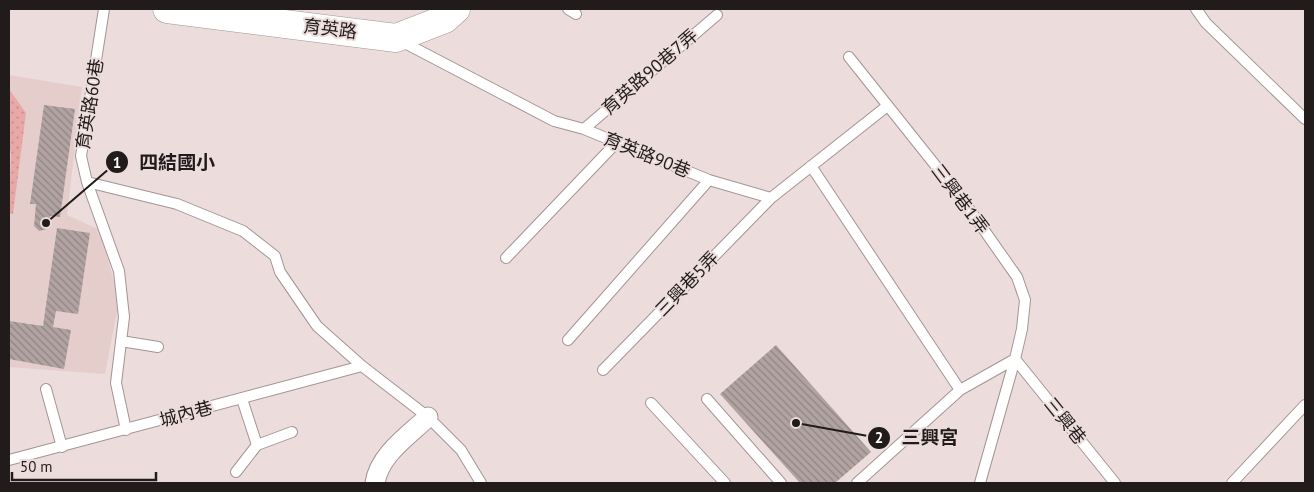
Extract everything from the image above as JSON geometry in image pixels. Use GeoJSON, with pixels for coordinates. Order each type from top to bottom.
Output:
{"type":"FeatureCollection","features":[{"type":"Feature","properties":{"kind":"street","name":"育英路"},"geometry":{"type":"LineString","coordinates":[[167,9],[396,38],[445,19],[456,9]]}},
{"type":"Feature","properties":{"kind":"street"},"geometry":{"type":"LineString","coordinates":[[375,483],[376,475],[386,459],[428,417]]}},
{"type":"Feature","properties":{"kind":"lane","name":"育英路60巷"},"geometry":{"type":"LineString","coordinates":[[104,9],[81,156],[87,182],[119,271],[124,318],[116,383],[126,430]]}},
{"type":"Feature","properties":{"kind":"lane"},"geometry":{"type":"LineString","coordinates":[[1196,9],[1206,23],[1305,120]]}},
{"type":"Feature","properties":{"kind":"lane","name":"育英路90巷7弄"},"geometry":{"type":"LineString","coordinates":[[584,129],[717,15]]}},
{"type":"Feature","properties":{"kind":"lane","name":"育英路90巷"},"geometry":{"type":"LineString","coordinates":[[396,38],[554,121],[584,129],[709,180],[771,198]]}},
{"type":"Feature","properties":{"kind":"lane","name":"三興巷1弄"},"geometry":{"type":"LineString","coordinates":[[849,57],[886,107],[963,200],[1016,277],[1025,300],[1022,329],[1015,359],[980,483]]}},
{"type":"Feature","properties":{"kind":"lane"},"geometry":{"type":"LineString","coordinates":[[771,198],[886,107]]}},
{"type":"Feature","properties":{"kind":"lane"},"geometry":{"type":"LineString","coordinates":[[506,258],[616,142]]}},
{"type":"Feature","properties":{"kind":"lane"},"geometry":{"type":"LineString","coordinates":[[811,166],[960,390]]}},
{"type":"Feature","properties":{"kind":"lane"},"geometry":{"type":"LineString","coordinates":[[568,340],[709,180]]}},
{"type":"Feature","properties":{"kind":"lane"},"geometry":{"type":"LineString","coordinates":[[87,182],[177,204],[244,231],[274,256],[280,272],[317,326],[362,366],[428,417],[462,450],[481,483]]}},
{"type":"Feature","properties":{"kind":"lane","name":"三興巷5弄"},"geometry":{"type":"LineString","coordinates":[[603,370],[771,198]]}},
{"type":"Feature","properties":{"kind":"lane"},"geometry":{"type":"LineString","coordinates":[[121,341],[158,347]]}},
{"type":"Feature","properties":{"kind":"lane"},"geometry":{"type":"LineString","coordinates":[[857,483],[960,390],[1015,359]]}},
{"type":"Feature","properties":{"kind":"lane","name":"三興巷"},"geometry":{"type":"LineString","coordinates":[[1015,359],[1115,483]]}},
{"type":"Feature","properties":{"kind":"lane","name":"城內巷"},"geometry":{"type":"LineString","coordinates":[[9,460],[362,366]]}},
{"type":"Feature","properties":{"kind":"lane"},"geometry":{"type":"LineString","coordinates":[[46,389],[62,447]]}},
{"type":"Feature","properties":{"kind":"lane"},"geometry":{"type":"LineString","coordinates":[[242,399],[257,445]]}},
{"type":"Feature","properties":{"kind":"lane"},"geometry":{"type":"LineString","coordinates":[[707,399],[781,483]]}},
{"type":"Feature","properties":{"kind":"lane"},"geometry":{"type":"LineString","coordinates":[[651,403],[726,483]]}},
{"type":"Feature","properties":{"kind":"lane"},"geometry":{"type":"LineString","coordinates":[[1232,483],[1305,404]]}},
{"type":"Feature","properties":{"kind":"lane"},"geometry":{"type":"LineString","coordinates":[[236,472],[257,445],[292,432]]}},
{"type":"Feature","properties":{"kind":"shaded area"},"geometry":{"type":"Polygon","coordinates":[[[9,75],[82,87],[67,215],[100,230],[119,301],[105,374],[9,367],[9,75]]]}},
{"type":"Feature","properties":{"kind":"shaded area"},"geometry":{"type":"Polygon","coordinates":[[[9,89],[26,113],[13,214],[9,213],[11,154],[9,143],[9,89]]]}},
{"type":"Feature","properties":{"kind":"building"},"geometry":{"type":"Polygon","coordinates":[[[44,105],[75,109],[60,217],[50,216],[47,229],[39,231],[34,226],[36,204],[30,204],[44,105]]]}},
{"type":"Feature","properties":{"kind":"building"},"geometry":{"type":"Polygon","coordinates":[[[57,228],[90,233],[78,314],[56,311],[53,327],[71,330],[64,369],[9,359],[9,321],[43,326],[57,228]]]}},
{"type":"Feature","properties":{"kind":"building"},"geometry":{"type":"Polygon","coordinates":[[[776,345],[871,452],[835,483],[800,483],[720,394],[776,345]]]}},
{"type":"Feature","properties":{"kind":"place","name":"四結國小"},"geometry":{"type":"Point","coordinates":[46,223]}},
{"type":"Feature","properties":{"kind":"place","name":"三興宮"},"geometry":{"type":"Point","coordinates":[796,423]}}]}
